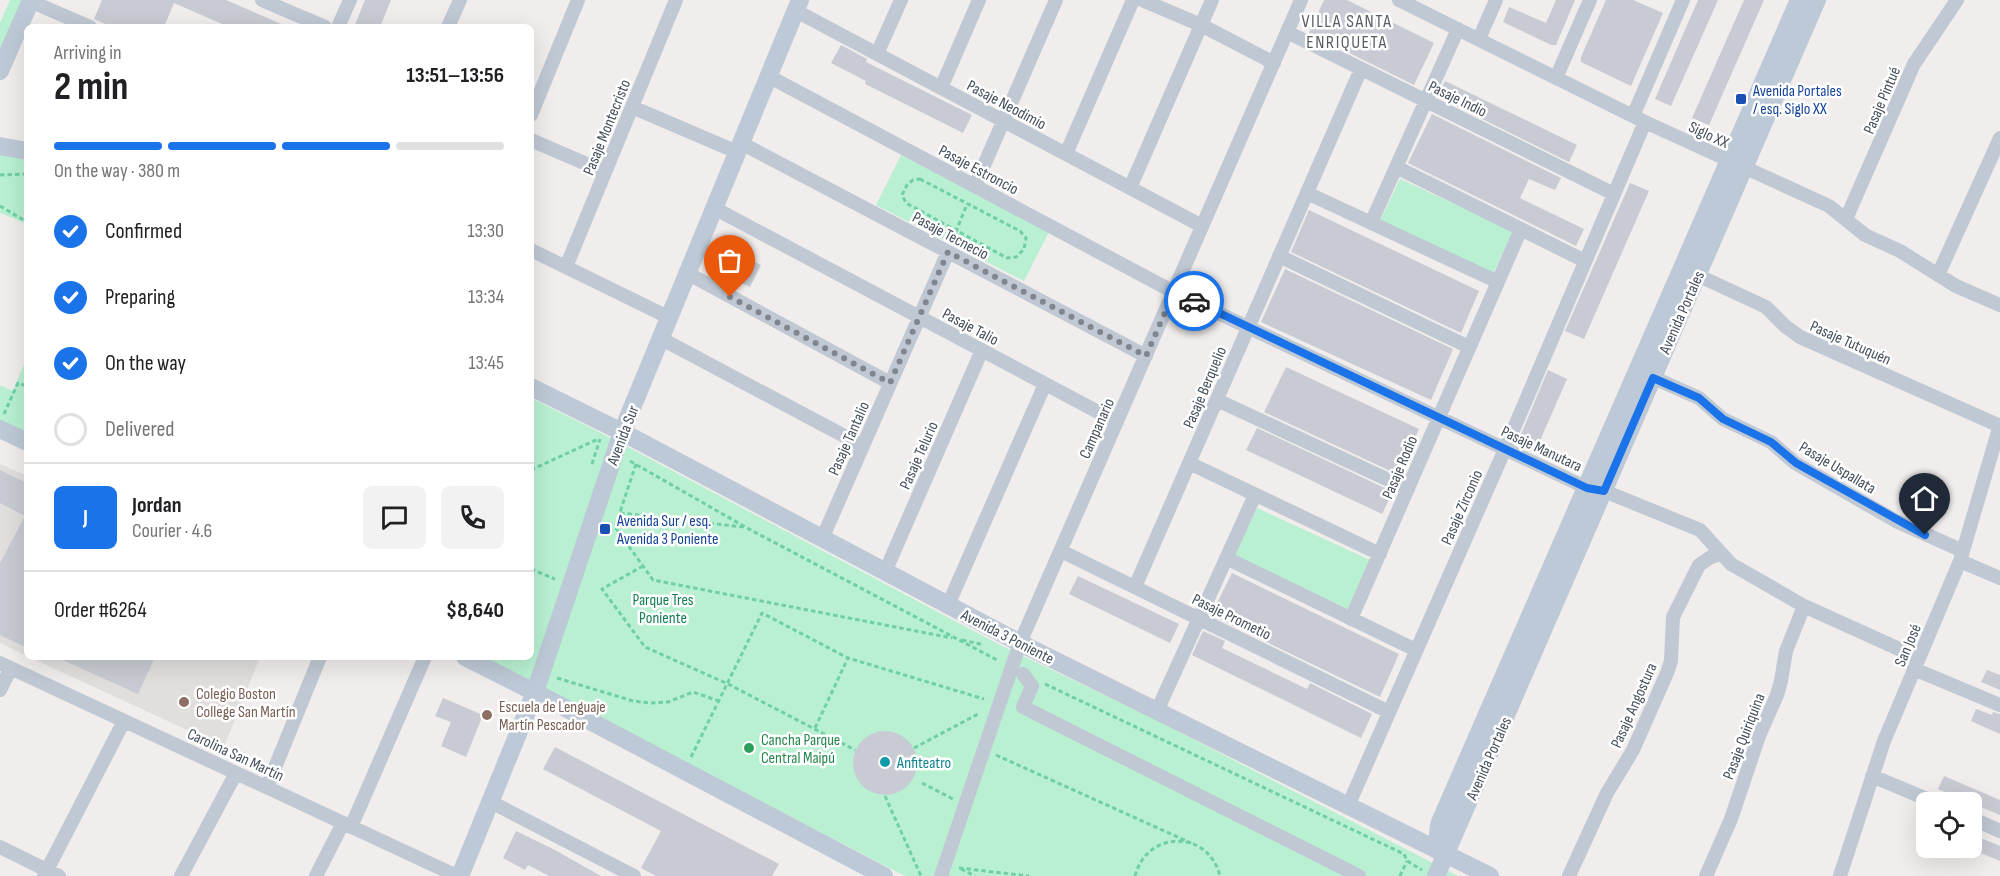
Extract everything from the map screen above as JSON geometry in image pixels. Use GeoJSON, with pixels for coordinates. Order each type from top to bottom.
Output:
{"type":"FeatureCollection","features":[{"type":"Feature","properties":{"kind":"main road","name":"Avenida Portales"},"geometry":{"type":"LineString","coordinates":[[1645,374],[1697,275],[1799,0]]}},
{"type":"Feature","properties":{"kind":"main road","name":"Avenida Portales"},"geometry":{"type":"LineString","coordinates":[[1446,855],[1438,841],[1437,833],[1440,822],[1596,489],[1736,165],[1817,0]]}},
{"type":"Feature","properties":{"kind":"main road"},"geometry":{"type":"LineString","coordinates":[[0,71],[30,1]]}},
{"type":"Feature","properties":{"kind":"main road","name":"Avenida Sur"},"geometry":{"type":"LineString","coordinates":[[459,876],[536,692],[622,432],[798,5]]}},
{"type":"Feature","properties":{"kind":"main road"},"geometry":{"type":"LineString","coordinates":[[0,146],[24,150]]}},
{"type":"Feature","properties":{"kind":"main road","name":"Avenida 3 Poniente"},"geometry":{"type":"LineString","coordinates":[[534,388],[622,432],[1020,643],[1490,876]]}},
{"type":"Feature","properties":{"kind":"main road"},"geometry":{"type":"LineString","coordinates":[[0,429],[24,441]]}},
{"type":"Feature","properties":{"kind":"main road"},"geometry":{"type":"LineString","coordinates":[[471,660],[884,876]]}},
{"type":"Feature","properties":{"kind":"main road"},"geometry":{"type":"LineString","coordinates":[[1436,876],[1446,855]]}},
{"type":"Feature","properties":{"kind":"street"},"geometry":{"type":"LineString","coordinates":[[262,0],[319,24]]}},
{"type":"Feature","properties":{"kind":"street"},"geometry":{"type":"LineString","coordinates":[[339,24],[350,0]]}},
{"type":"Feature","properties":{"kind":"street"},"geometry":{"type":"LineString","coordinates":[[449,24],[460,0]]}},
{"type":"Feature","properties":{"kind":"street"},"geometry":{"type":"LineString","coordinates":[[534,108],[578,0]]}},
{"type":"Feature","properties":{"kind":"street","name":"Pasaje Montecristo"},"geometry":{"type":"LineString","coordinates":[[566,267],[676,0]]}},
{"type":"Feature","properties":{"kind":"street"},"geometry":{"type":"LineString","coordinates":[[877,54],[901,0]]}},
{"type":"Feature","properties":{"kind":"street"},"geometry":{"type":"LineString","coordinates":[[941,88],[979,0]]}},
{"type":"Feature","properties":{"kind":"street"},"geometry":{"type":"LineString","coordinates":[[975,186],[1056,0]]}},
{"type":"Feature","properties":{"kind":"street"},"geometry":{"type":"LineString","coordinates":[[1066,154],[1133,0]]}},
{"type":"Feature","properties":{"kind":"street"},"geometry":{"type":"LineString","coordinates":[[1142,0],[1201,25],[1274,63]]}},
{"type":"Feature","properties":{"kind":"street"},"geometry":{"type":"LineString","coordinates":[[1130,188],[1212,0]]}},
{"type":"Feature","properties":{"kind":"street","name":"Campanario"},"geometry":{"type":"LineString","coordinates":[[942,876],[966,804],[1017,671],[1020,643],[1301,0]]}},
{"type":"Feature","properties":{"kind":"street","name":"Siglo XX"},"geometry":{"type":"LineString","coordinates":[[1402,0],[1639,119],[1829,206],[1865,235],[1900,251],[1956,286],[2000,305]]}},
{"type":"Feature","properties":{"kind":"street"},"geometry":{"type":"LineString","coordinates":[[1479,39],[1496,0]]}},
{"type":"Feature","properties":{"kind":"street"},"geometry":{"type":"LineString","coordinates":[[1556,78],[1590,0]]}},
{"type":"Feature","properties":{"kind":"street","name":"Pasaje Zirconio"},"geometry":{"type":"LineString","coordinates":[[1348,806],[1614,194],[1683,0]]}},
{"type":"Feature","properties":{"kind":"street","name":"Pasaje Pintué"},"geometry":{"type":"LineString","coordinates":[[1846,219],[1914,64],[1957,0]]}},
{"type":"Feature","properties":{"kind":"street"},"geometry":{"type":"LineString","coordinates":[[30,1],[83,24]]}},
{"type":"Feature","properties":{"kind":"street","name":"Pasaje Neodimio"},"geometry":{"type":"LineString","coordinates":[[798,5],[877,54],[1202,226]]}},
{"type":"Feature","properties":{"kind":"street"},"geometry":{"type":"LineString","coordinates":[[1371,223],[1458,29]]}},
{"type":"Feature","properties":{"kind":"street","name":"Pasaje Indio"},"geometry":{"type":"LineString","coordinates":[[1287,32],[1614,194]]}},
{"type":"Feature","properties":{"kind":"street","name":"Pasaje Berquelio"},"geometry":{"type":"LineString","coordinates":[[1135,587],[1361,69]]}},
{"type":"Feature","properties":{"kind":"street","name":"Pasaje Estroncio"},"geometry":{"type":"LineString","coordinates":[[768,76],[1174,292]]}},
{"type":"Feature","properties":{"kind":"street","name":"Pasaje Tecnecio"},"geometry":{"type":"LineString","coordinates":[[632,107],[739,147],[948,252],[1146,356]]}},
{"type":"Feature","properties":{"kind":"street"},"geometry":{"type":"LineString","coordinates":[[1938,275],[2000,138]]}},
{"type":"Feature","properties":{"kind":"street"},"geometry":{"type":"LineString","coordinates":[[534,141],[605,172]]}},
{"type":"Feature","properties":{"kind":"street"},"geometry":{"type":"LineString","coordinates":[[1396,167],[1585,261]]}},
{"type":"Feature","properties":{"kind":"street"},"geometry":{"type":"LineString","coordinates":[[1307,193],[1498,282]]}},
{"type":"Feature","properties":{"kind":"street","name":"Pasaje Talio"},"geometry":{"type":"LineString","coordinates":[[714,208],[1117,422]]}},
{"type":"Feature","properties":{"kind":"street","name":"Pasaje Rodio"},"geometry":{"type":"LineString","coordinates":[[1351,619],[1521,229]]}},
{"type":"Feature","properties":{"kind":"street"},"geometry":{"type":"LineString","coordinates":[[534,251],[668,317]]}},
{"type":"Feature","properties":{"kind":"street","name":"Pasaje Tantalio"},"geometry":{"type":"LineString","coordinates":[[822,539],[948,252]]}},
{"type":"Feature","properties":{"kind":"street"},"geometry":{"type":"LineString","coordinates":[[1279,256],[1470,347]]}},
{"type":"Feature","properties":{"kind":"street"},"geometry":{"type":"LineString","coordinates":[[687,273],[890,383]]}},
{"type":"Feature","properties":{"kind":"street","name":"Pasaje Tutuquén"},"geometry":{"type":"LineString","coordinates":[[1697,275],[1766,307],[1800,337],[2000,425]]}},
{"type":"Feature","properties":{"kind":"street","name":"Pasaje Manutara"},"geometry":{"type":"LineString","coordinates":[[1174,292],[1505,449],[1596,489],[1700,530],[1731,564],[1804,606],[2000,705]]}},
{"type":"Feature","properties":{"kind":"street"},"geometry":{"type":"LineString","coordinates":[[660,338],[863,446]]}},
{"type":"Feature","properties":{"kind":"street","name":"Pasaje Telurio"},"geometry":{"type":"LineString","coordinates":[[885,572],[982,350]]}},
{"type":"Feature","properties":{"kind":"street","name":"Pasaje Uspallata"},"geometry":{"type":"LineString","coordinates":[[1645,374],[1699,398],[1723,419],[1771,442],[1796,463],[2000,578]]}},
{"type":"Feature","properties":{"kind":"street"},"geometry":{"type":"LineString","coordinates":[[948,605],[1045,384]]}},
{"type":"Feature","properties":{"kind":"street"},"geometry":{"type":"LineString","coordinates":[[1217,400],[1408,489]]}},
{"type":"Feature","properties":{"kind":"street","name":"San José"},"geometry":{"type":"LineString","coordinates":[[1840,876],[1884,741],[1961,556],[1996,449],[2000,425]]}},
{"type":"Feature","properties":{"kind":"street"},"geometry":{"type":"LineString","coordinates":[[1189,464],[1380,554]]}},
{"type":"Feature","properties":{"kind":"street"},"geometry":{"type":"LineString","coordinates":[[1156,711],[1255,495]]}},
{"type":"Feature","properties":{"kind":"street","name":"Pasaje Prometio"},"geometry":{"type":"LineString","coordinates":[[1061,551],[1389,712]]}},
{"type":"Feature","properties":{"kind":"street","name":"Pasaje Angostura"},"geometry":{"type":"LineString","coordinates":[[1569,876],[1606,793],[1633,750],[1671,661],[1673,617],[1699,565],[1721,554]]}},
{"type":"Feature","properties":{"kind":"street"},"geometry":{"type":"LineString","coordinates":[[1226,558],[1416,650]]}},
{"type":"Feature","properties":{"kind":"street","name":"Pasaje Quiriquina"},"geometry":{"type":"LineString","coordinates":[[1706,876],[1731,819],[1759,736],[1777,695],[1789,642],[1804,606]]}},
{"type":"Feature","properties":{"kind":"street"},"geometry":{"type":"LineString","coordinates":[[267,787],[319,660]]}},
{"type":"Feature","properties":{"kind":"street"},"geometry":{"type":"LineString","coordinates":[[316,876],[347,825],[424,660]]}},
{"type":"Feature","properties":{"kind":"street"},"geometry":{"type":"LineString","coordinates":[[0,690],[5,665]]}},
{"type":"Feature","properties":{"kind":"street","name":"Carolina San Martín"},"geometry":{"type":"LineString","coordinates":[[5,665],[459,876]]}},
{"type":"Feature","properties":{"kind":"street"},"geometry":{"type":"LineString","coordinates":[[1017,671],[1032,686],[1023,707],[1359,876]]}},
{"type":"Feature","properties":{"kind":"street"},"geometry":{"type":"LineString","coordinates":[[0,847],[50,874],[124,721]]}},
{"type":"Feature","properties":{"kind":"street"},"geometry":{"type":"LineString","coordinates":[[181,876],[236,773]]}},
{"type":"Feature","properties":{"kind":"street"},"geometry":{"type":"LineString","coordinates":[[1872,776],[1916,794]]}},
{"type":"Feature","properties":{"kind":"street"},"geometry":{"type":"LineString","coordinates":[[491,802],[634,876]]}},
{"type":"Feature","properties":{"kind":"street"},"geometry":{"type":"LineString","coordinates":[[1982,823],[2000,831]]}},
{"type":"Feature","properties":{"kind":"path"},"geometry":{"type":"LineString","coordinates":[[0,176],[24,174]]}},
{"type":"Feature","properties":{"kind":"path"},"geometry":{"type":"LineString","coordinates":[[920,179],[968,204],[1020,231],[1026,238],[1024,249],[1016,257],[1007,258],[906,203],[902,195],[907,185],[913,180],[920,179]]}},
{"type":"Feature","properties":{"kind":"path"},"geometry":{"type":"LineString","coordinates":[[948,252],[975,186]]}},
{"type":"Feature","properties":{"kind":"path"},"geometry":{"type":"LineString","coordinates":[[0,206],[24,220]]}},
{"type":"Feature","properties":{"kind":"path"},"geometry":{"type":"LineString","coordinates":[[0,422],[18,383],[24,385]]}},
{"type":"Feature","properties":{"kind":"path"},"geometry":{"type":"LineString","coordinates":[[590,434],[600,439],[614,454],[636,464],[747,528],[1017,671],[1404,854],[1407,861],[1425,872],[1425,876]]}},
{"type":"Feature","properties":{"kind":"path"},"geometry":{"type":"LineString","coordinates":[[534,469],[600,439]]}},
{"type":"Feature","properties":{"kind":"path"},"geometry":{"type":"LineString","coordinates":[[636,464],[615,527],[653,580],[991,646]]}},
{"type":"Feature","properties":{"kind":"path"},"geometry":{"type":"LineString","coordinates":[[620,513],[747,528]]}},
{"type":"Feature","properties":{"kind":"path"},"geometry":{"type":"LineString","coordinates":[[643,566],[602,589],[645,647],[728,684],[855,750]]}},
{"type":"Feature","properties":{"kind":"path"},"geometry":{"type":"LineString","coordinates":[[534,570],[556,580]]}},
{"type":"Feature","properties":{"kind":"path"},"geometry":{"type":"LineString","coordinates":[[686,771],[762,613],[848,658],[984,699]]}},
{"type":"Feature","properties":{"kind":"path"},"geometry":{"type":"LineString","coordinates":[[815,728],[848,658]]}},
{"type":"Feature","properties":{"kind":"path"},"geometry":{"type":"LineString","coordinates":[[561,680],[633,701],[668,702],[693,692],[719,701]]}},
{"type":"Feature","properties":{"kind":"path"},"geometry":{"type":"LineString","coordinates":[[914,748],[980,713]]}},
{"type":"Feature","properties":{"kind":"path"},"geometry":{"type":"LineString","coordinates":[[995,754],[1204,849],[1214,860],[1220,876]]}},
{"type":"Feature","properties":{"kind":"path"},"geometry":{"type":"LineString","coordinates":[[922,783],[966,804]]}},
{"type":"Feature","properties":{"kind":"path"},"geometry":{"type":"LineString","coordinates":[[885,796],[921,876]]}},
{"type":"Feature","properties":{"kind":"path"},"geometry":{"type":"LineString","coordinates":[[1135,876],[1141,861],[1162,843],[1177,840],[1191,843]]}},
{"type":"Feature","properties":{"kind":"path"},"geometry":{"type":"LineString","coordinates":[[1400,876],[1420,842]]}},
{"type":"Feature","properties":{"kind":"path"},"geometry":{"type":"LineString","coordinates":[[975,876],[959,868],[1029,876]]}},
{"type":"Feature","properties":{"kind":"shaded area"},"geometry":{"type":"Polygon","coordinates":[[[0,464],[24,475],[24,655],[0,643],[0,464]]]}},
{"type":"Feature","properties":{"kind":"shaded area","name":"Colegio Boston College San Martín"},"geometry":{"type":"Polygon","coordinates":[[[36,660],[259,660],[224,747],[36,660]]]}},
{"type":"Feature","properties":{"kind":"green space"},"geometry":{"type":"Polygon","coordinates":[[[10,0],[25,0],[0,60],[0,23],[10,0]]]}},
{"type":"Feature","properties":{"kind":"green space"},"geometry":{"type":"Polygon","coordinates":[[[0,153],[24,156],[24,223],[0,213],[0,153]]]}},
{"type":"Feature","properties":{"kind":"green space"},"geometry":{"type":"Polygon","coordinates":[[[901,155],[1049,232],[1024,281],[876,205],[901,155]]]}},
{"type":"Feature","properties":{"kind":"green space"},"geometry":{"type":"Polygon","coordinates":[[[1400,179],[1513,231],[1493,274],[1380,221],[1400,179]]]}},
{"type":"Feature","properties":{"kind":"green space"},"geometry":{"type":"Polygon","coordinates":[[[24,364],[24,433],[0,422],[0,385],[13,391],[24,364]]]}},
{"type":"Feature","properties":{"kind":"green space","name":"Parque Tres Poniente"},"geometry":{"type":"Polygon","coordinates":[[[534,400],[1000,645],[1152,718],[1458,876],[905,876],[488,660],[534,660],[534,400]]]}},
{"type":"Feature","properties":{"kind":"green space"},"geometry":{"type":"Polygon","coordinates":[[[1257,508],[1370,560],[1348,609],[1234,557],[1257,508]]]}},
{"type":"Feature","properties":{"kind":"building"},"geometry":{"type":"Polygon","coordinates":[[[102,0],[226,0],[281,24],[222,24],[174,3],[165,24],[105,24],[94,19],[102,0]]]}},
{"type":"Feature","properties":{"kind":"building"},"geometry":{"type":"Polygon","coordinates":[[[365,0],[391,0],[381,24],[355,24],[365,0]]]}},
{"type":"Feature","properties":{"kind":"building"},"geometry":{"type":"Polygon","coordinates":[[[1324,0],[1347,0],[1434,43],[1414,85],[1309,33],[1324,0]]]}},
{"type":"Feature","properties":{"kind":"building"},"geometry":{"type":"Polygon","coordinates":[[[1556,0],[1575,0],[1556,45],[1551,45],[1503,22],[1509,7],[1546,23],[1556,0]]]}},
{"type":"Feature","properties":{"kind":"building"},"geometry":{"type":"Polygon","coordinates":[[[1606,0],[1633,0],[1663,13],[1631,86],[1581,62],[1581,57],[1606,0]]]}},
{"type":"Feature","properties":{"kind":"building"},"geometry":{"type":"Polygon","coordinates":[[[1698,0],[1718,0],[1671,106],[1655,99],[1698,0]]]}},
{"type":"Feature","properties":{"kind":"building"},"geometry":{"type":"Polygon","coordinates":[[[1744,0],[1764,0],[1709,125],[1692,118],[1744,0]]]}},
{"type":"Feature","properties":{"kind":"building"},"geometry":{"type":"Polygon","coordinates":[[[841,45],[867,59],[866,62],[972,115],[963,133],[865,84],[866,81],[831,63],[841,45]]]}},
{"type":"Feature","properties":{"kind":"building"},"geometry":{"type":"Polygon","coordinates":[[[1445,81],[1577,145],[1569,162],[1438,97],[1445,81]]]}},
{"type":"Feature","properties":{"kind":"building"},"geometry":{"type":"Polygon","coordinates":[[[1432,114],[1561,178],[1555,190],[1529,179],[1520,198],[1584,229],[1576,246],[1408,163],[1432,114]]]}},
{"type":"Feature","properties":{"kind":"building"},"geometry":{"type":"Polygon","coordinates":[[[1630,183],[1649,191],[1584,339],[1565,331],[1630,183]]]}},
{"type":"Feature","properties":{"kind":"building"},"geometry":{"type":"Polygon","coordinates":[[[1309,210],[1479,291],[1461,333],[1291,252],[1309,210]]]}},
{"type":"Feature","properties":{"kind":"building"},"geometry":{"type":"Polygon","coordinates":[[[737,253],[761,265],[750,287],[726,276],[737,253]]]}},
{"type":"Feature","properties":{"kind":"building"},"geometry":{"type":"Polygon","coordinates":[[[1285,269],[1453,349],[1431,400],[1261,322],[1285,269]]]}},
{"type":"Feature","properties":{"kind":"building"},"geometry":{"type":"Polygon","coordinates":[[[1286,367],[1419,429],[1399,475],[1264,412],[1286,367]]]}},
{"type":"Feature","properties":{"kind":"building"},"geometry":{"type":"Polygon","coordinates":[[[1548,370],[1567,379],[1535,452],[1517,444],[1548,370]]]}},
{"type":"Feature","properties":{"kind":"building"},"geometry":{"type":"Polygon","coordinates":[[[1257,428],[1391,491],[1389,495],[1391,496],[1382,514],[1246,450],[1257,428]]]}},
{"type":"Feature","properties":{"kind":"building"},"geometry":{"type":"Polygon","coordinates":[[[0,470],[24,482],[24,515],[0,503],[0,470]]]}},
{"type":"Feature","properties":{"kind":"building"},"geometry":{"type":"Polygon","coordinates":[[[24,518],[24,647],[0,635],[0,563],[24,518]]]}},
{"type":"Feature","properties":{"kind":"building"},"geometry":{"type":"Polygon","coordinates":[[[1232,573],[1399,654],[1380,697],[1211,615],[1232,573]]]}},
{"type":"Feature","properties":{"kind":"building"},"geometry":{"type":"Polygon","coordinates":[[[1078,576],[1179,624],[1170,643],[1069,594],[1078,576]]]}},
{"type":"Feature","properties":{"kind":"building"},"geometry":{"type":"Polygon","coordinates":[[[1203,631],[1225,641],[1222,648],[1307,689],[1310,683],[1372,714],[1361,738],[1192,655],[1203,631]]]}},
{"type":"Feature","properties":{"kind":"building"},"geometry":{"type":"Polygon","coordinates":[[[63,660],[154,660],[138,694],[63,660]]]}},
{"type":"Feature","properties":{"kind":"building"},"geometry":{"type":"Polygon","coordinates":[[[1987,670],[2000,675],[2000,690],[1981,682],[1987,670]]]}},
{"type":"Feature","properties":{"kind":"building"},"geometry":{"type":"Polygon","coordinates":[[[443,698],[483,715],[466,757],[441,746],[451,722],[435,716],[443,698]]]}},
{"type":"Feature","properties":{"kind":"building"},"geometry":{"type":"Polygon","coordinates":[[[1976,709],[1992,715],[1993,712],[2000,714],[2000,734],[1971,721],[1976,709]]]}},
{"type":"Feature","properties":{"kind":"building","name":"Anfiteatro"},"geometry":{"type":"Polygon","coordinates":[[[885,731],[897,733],[908,740],[915,751],[917,763],[915,775],[908,786],[897,793],[885,795],[873,793],[862,786],[855,775],[853,763],[855,751],[862,740],[873,733],[885,731]]]}},
{"type":"Feature","properties":{"kind":"building"},"geometry":{"type":"Polygon","coordinates":[[[555,747],[779,864],[772,876],[656,876],[641,868],[661,831],[543,769],[555,747]]]}},
{"type":"Feature","properties":{"kind":"building"},"geometry":{"type":"Polygon","coordinates":[[[1944,776],[1981,792],[1945,792],[1938,789],[1944,776]]]}},
{"type":"Feature","properties":{"kind":"building"},"geometry":{"type":"Polygon","coordinates":[[[1982,792],[2000,800],[2000,815],[1982,807],[1982,792]]]}},
{"type":"Feature","properties":{"kind":"building"},"geometry":{"type":"Polygon","coordinates":[[[516,831],[601,876],[549,876],[528,865],[525,870],[503,858],[516,831]]]}},
{"type":"Feature","properties":{"kind":"building"},"geometry":{"type":"Polygon","coordinates":[[[1982,839],[2000,846],[2000,861],[1982,854],[1982,839]]]}},
{"type":"Feature","properties":{"kind":"way so far"},"geometry":{"type":"LineString","coordinates":[[730,297],[890,383],[948,252],[1146,356],[1174,292],[1194,301]]}},
{"type":"Feature","properties":{"kind":"place","name":"Avenida Portales / esq. Siglo XX"},"geometry":{"type":"Point","coordinates":[1741,99]}},
{"type":"Feature","properties":{"kind":"place","name":"Avenida Sur / esq. Avenida 3 Poniente"},"geometry":{"type":"Point","coordinates":[605,529]}},
{"type":"Feature","properties":{"kind":"place","name":"Colegio Boston College San Martín"},"geometry":{"type":"Point","coordinates":[184,702]}},
{"type":"Feature","properties":{"kind":"place","name":"Escuela de Lenguaje Martín Pescador"},"geometry":{"type":"Point","coordinates":[487,715]}},
{"type":"Feature","properties":{"kind":"place","name":"Cancha Parque Central Maipú"},"geometry":{"type":"Point","coordinates":[749,748]}},
{"type":"Feature","properties":{"kind":"place","name":"Anfiteatro"},"geometry":{"type":"Point","coordinates":[885,762]}},
{"type":"Feature","properties":{"kind":"district","name":"VILLA SANTA ENRIQUETA"},"geometry":{"type":"Point","coordinates":[1347,31]}},
{"type":"Feature","properties":{"kind":"route"},"geometry":{"type":"LineString","coordinates":[[1194,301],[1587,488],[1604,491],[1653,378],[1699,398],[1731,424],[1759,435],[1796,463],[1896,521],[1925,535]]}}]}
